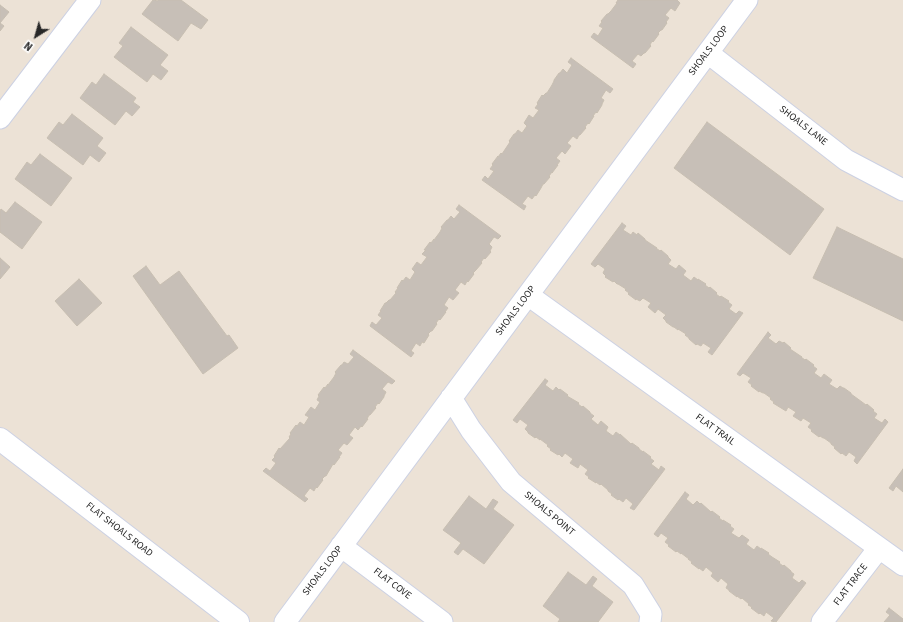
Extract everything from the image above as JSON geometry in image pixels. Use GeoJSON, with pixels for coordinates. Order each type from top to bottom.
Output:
{"type":"FeatureCollection","features":[{"type":"Feature","properties":{"kind":"street"},"geometry":{"type":"LineString","coordinates":[[0,118],[90,0]]}},
{"type":"Feature","properties":{"kind":"street","name":"SHOALS LOOP"},"geometry":{"type":"LineString","coordinates":[[285,622],[747,0]]}},
{"type":"Feature","properties":{"kind":"street","name":"SHOALS LANE"},"geometry":{"type":"LineString","coordinates":[[708,53],[846,160],[903,190]]}},
{"type":"Feature","properties":{"kind":"street","name":"FLAT TRAIL"},"geometry":{"type":"LineString","coordinates":[[528,295],[903,565]]}},
{"type":"Feature","properties":{"kind":"street","name":"SHOALS POINT"},"geometry":{"type":"LineString","coordinates":[[451,398],[471,430],[511,482],[633,585],[651,614],[650,622]]}},
{"type":"Feature","properties":{"kind":"street","name":"FLAT SHOALS ROAD"},"geometry":{"type":"LineString","coordinates":[[0,439],[238,622]]}},
{"type":"Feature","properties":{"kind":"street","name":"FLAT COVE"},"geometry":{"type":"LineString","coordinates":[[341,546],[442,622]]}},
{"type":"Feature","properties":{"kind":"street","name":"FLAT TRACE"},"geometry":{"type":"LineString","coordinates":[[822,622],[879,548]]}},
{"type":"Feature","properties":{"kind":"building"},"geometry":{"type":"Polygon","coordinates":[[[153,0],[181,0],[208,20],[201,29],[191,23],[178,41],[142,14],[153,0]]]}},
{"type":"Feature","properties":{"kind":"building"},"geometry":{"type":"Polygon","coordinates":[[[618,0],[677,0],[680,3],[675,11],[671,8],[665,15],[669,18],[666,22],[667,23],[658,33],[659,34],[653,42],[652,41],[651,46],[645,53],[641,56],[638,54],[632,61],[636,64],[633,68],[591,37],[594,33],[598,36],[603,28],[599,26],[602,22],[601,21],[611,11],[618,0]]]}},
{"type":"Feature","properties":{"kind":"building"},"geometry":{"type":"Polygon","coordinates":[[[0,5],[9,12],[0,23],[0,5]]]}},
{"type":"Feature","properties":{"kind":"building"},"geometry":{"type":"Polygon","coordinates":[[[0,23],[4,26],[0,31],[0,23]]]}},
{"type":"Feature","properties":{"kind":"building"},"geometry":{"type":"Polygon","coordinates":[[[131,27],[168,55],[160,65],[168,71],[161,80],[153,74],[147,82],[114,57],[123,46],[119,43],[131,27]]]}},
{"type":"Feature","properties":{"kind":"building"},"geometry":{"type":"Polygon","coordinates":[[[571,58],[613,89],[610,93],[606,90],[601,98],[604,100],[602,105],[593,116],[589,124],[588,123],[577,139],[573,136],[567,143],[571,146],[565,154],[562,151],[556,158],[560,161],[558,165],[543,184],[536,196],[535,195],[532,199],[528,196],[522,204],[526,206],[524,210],[482,180],[485,176],[488,179],[494,171],[490,169],[493,165],[492,164],[501,153],[502,154],[514,134],[518,130],[522,133],[527,126],[524,123],[529,115],[533,118],[539,110],[535,108],[538,104],[537,103],[542,95],[543,96],[547,93],[559,73],[563,69],[567,73],[572,65],[568,62],[571,58]]]}},
{"type":"Feature","properties":{"kind":"building"},"geometry":{"type":"Polygon","coordinates":[[[104,74],[136,98],[133,102],[140,107],[132,116],[126,111],[115,125],[80,98],[92,82],[96,85],[104,74]]]}},
{"type":"Feature","properties":{"kind":"building"},"geometry":{"type":"Polygon","coordinates":[[[72,114],[103,138],[97,146],[106,153],[99,162],[90,155],[83,165],[47,138],[59,122],[63,125],[72,114]]]}},
{"type":"Feature","properties":{"kind":"building"},"geometry":{"type":"Polygon","coordinates":[[[707,122],[824,209],[790,255],[674,168],[707,122]]]}},
{"type":"Feature","properties":{"kind":"building"},"geometry":{"type":"Polygon","coordinates":[[[40,154],[72,178],[51,206],[15,179],[27,162],[31,165],[40,154]]]}},
{"type":"Feature","properties":{"kind":"building"},"geometry":{"type":"Polygon","coordinates":[[[15,202],[42,222],[22,249],[0,232],[1,209],[6,213],[15,202]]]}},
{"type":"Feature","properties":{"kind":"building"},"geometry":{"type":"Polygon","coordinates":[[[459,205],[501,236],[498,239],[494,237],[489,244],[492,247],[491,252],[485,259],[484,258],[481,262],[482,263],[465,285],[461,282],[455,290],[459,293],[453,300],[449,297],[444,305],[448,308],[446,312],[428,334],[429,335],[424,343],[422,342],[420,346],[416,343],[411,351],[414,353],[411,357],[370,326],[372,322],[376,325],[382,318],[378,315],[380,311],[385,303],[396,293],[395,292],[402,280],[403,281],[406,277],[410,280],[415,272],[412,269],[417,262],[421,265],[427,257],[422,254],[426,250],[424,250],[430,242],[431,243],[434,240],[440,232],[441,227],[447,220],[451,216],[454,219],[460,212],[456,209],[459,205]]]}},
{"type":"Feature","properties":{"kind":"building"},"geometry":{"type":"Polygon","coordinates":[[[622,223],[626,226],[623,230],[631,235],[633,232],[637,235],[638,233],[645,240],[668,256],[671,260],[668,264],[676,269],[679,265],[686,271],[683,275],[691,281],[694,277],[698,279],[709,288],[710,287],[720,297],[721,296],[729,301],[728,302],[732,305],[729,309],[736,314],[739,311],[743,313],[712,355],[708,352],[711,348],[703,343],[701,346],[696,345],[685,335],[686,334],[666,322],[663,318],[666,315],[658,309],[655,313],[648,307],[651,303],[643,298],[640,301],[636,300],[628,294],[629,293],[625,290],[626,289],[605,277],[606,276],[603,273],[605,269],[598,264],[595,267],[591,264],[622,223]]]}},
{"type":"Feature","properties":{"kind":"building"},"geometry":{"type":"Polygon","coordinates":[[[837,227],[903,259],[903,321],[813,278],[837,227]]]}},
{"type":"Feature","properties":{"kind":"building"},"geometry":{"type":"Polygon","coordinates":[[[0,258],[10,267],[0,279],[0,258]]]}},
{"type":"Feature","properties":{"kind":"building"},"geometry":{"type":"Polygon","coordinates":[[[146,266],[160,285],[179,271],[227,336],[229,335],[238,348],[203,374],[133,276],[146,266]]]}},
{"type":"Feature","properties":{"kind":"building"},"geometry":{"type":"Polygon","coordinates":[[[79,279],[102,303],[77,326],[55,301],[79,279]]]}},
{"type":"Feature","properties":{"kind":"building"},"geometry":{"type":"Polygon","coordinates":[[[768,332],[771,335],[768,338],[776,344],[779,341],[784,342],[791,348],[790,349],[814,365],[813,366],[817,369],[814,373],[821,378],[824,374],[832,380],[829,384],[837,389],[840,386],[844,388],[866,405],[867,404],[877,414],[874,418],[882,423],[885,419],[888,422],[857,464],[854,461],[856,457],[849,452],[846,456],[842,453],[841,454],[831,443],[811,431],[812,430],[808,427],[811,423],[803,418],[801,421],[793,416],[796,412],[788,407],[786,411],[773,403],[774,402],[770,399],[771,398],[764,393],[759,392],[751,386],[752,385],[748,382],[751,378],[743,373],[740,376],[737,374],[768,332]]]}},
{"type":"Feature","properties":{"kind":"building"},"geometry":{"type":"Polygon","coordinates":[[[353,350],[395,381],[392,384],[388,382],[382,389],[386,392],[384,397],[369,415],[362,427],[361,426],[358,430],[355,427],[349,435],[353,438],[347,445],[344,443],[338,450],[342,453],[340,457],[334,465],[333,464],[317,488],[316,487],[314,491],[310,488],[304,496],[308,499],[305,502],[263,471],[266,468],[270,471],[276,463],[272,460],[279,448],[280,449],[290,438],[290,433],[296,425],[297,426],[300,422],[304,425],[309,417],[305,415],[311,407],[315,410],[320,402],[317,400],[318,395],[324,387],[325,388],[328,385],[334,377],[335,372],[341,365],[344,362],[348,364],[354,357],[350,354],[353,350]]]}},
{"type":"Feature","properties":{"kind":"building"},"geometry":{"type":"Polygon","coordinates":[[[545,379],[548,381],[545,385],[553,391],[556,387],[559,390],[560,389],[568,395],[567,396],[579,403],[578,404],[582,407],[583,406],[594,416],[591,419],[598,425],[601,421],[608,427],[606,431],[613,436],[616,432],[620,434],[631,444],[632,443],[651,457],[650,458],[654,461],[651,464],[659,470],[661,466],[665,469],[634,510],[630,508],[633,504],[626,498],[623,502],[619,499],[618,500],[601,484],[600,485],[588,478],[589,477],[585,474],[588,470],[580,464],[578,468],[570,463],[573,459],[565,453],[562,457],[559,454],[558,455],[550,450],[551,449],[547,446],[548,445],[540,439],[535,438],[528,433],[525,429],[528,425],[520,419],[517,423],[513,420],[545,379]]]}},
{"type":"Feature","properties":{"kind":"building"},"geometry":{"type":"Polygon","coordinates":[[[903,469],[903,492],[896,486],[893,491],[889,488],[903,469]]]}},
{"type":"Feature","properties":{"kind":"building"},"geometry":{"type":"Polygon","coordinates":[[[685,492],[689,495],[686,499],[693,505],[697,501],[700,504],[701,503],[723,521],[731,525],[730,526],[734,529],[731,533],[739,538],[742,535],[749,540],[746,544],[754,550],[757,546],[769,553],[768,554],[794,574],[792,578],[799,583],[802,580],[806,583],[776,622],[771,621],[774,618],[766,612],[764,616],[760,613],[759,614],[742,598],[737,597],[729,591],[726,588],[728,584],[721,578],[718,582],[711,576],[713,573],[706,567],[703,571],[699,569],[681,553],[676,552],[668,546],[669,545],[665,542],[668,538],[661,533],[658,537],[654,534],[685,492]]]}},
{"type":"Feature","properties":{"kind":"building"},"geometry":{"type":"Polygon","coordinates":[[[469,496],[486,509],[493,499],[498,502],[493,509],[514,525],[484,564],[463,549],[458,555],[454,552],[461,543],[443,530],[469,496]]]}},
{"type":"Feature","properties":{"kind":"building"},"geometry":{"type":"Polygon","coordinates":[[[568,572],[586,585],[593,576],[597,579],[592,586],[613,602],[598,622],[558,622],[560,619],[543,606],[568,572]]]}},
{"type":"Feature","properties":{"kind":"building"},"geometry":{"type":"Polygon","coordinates":[[[889,608],[903,619],[903,622],[884,622],[890,615],[886,612],[889,608]]]}}]}
